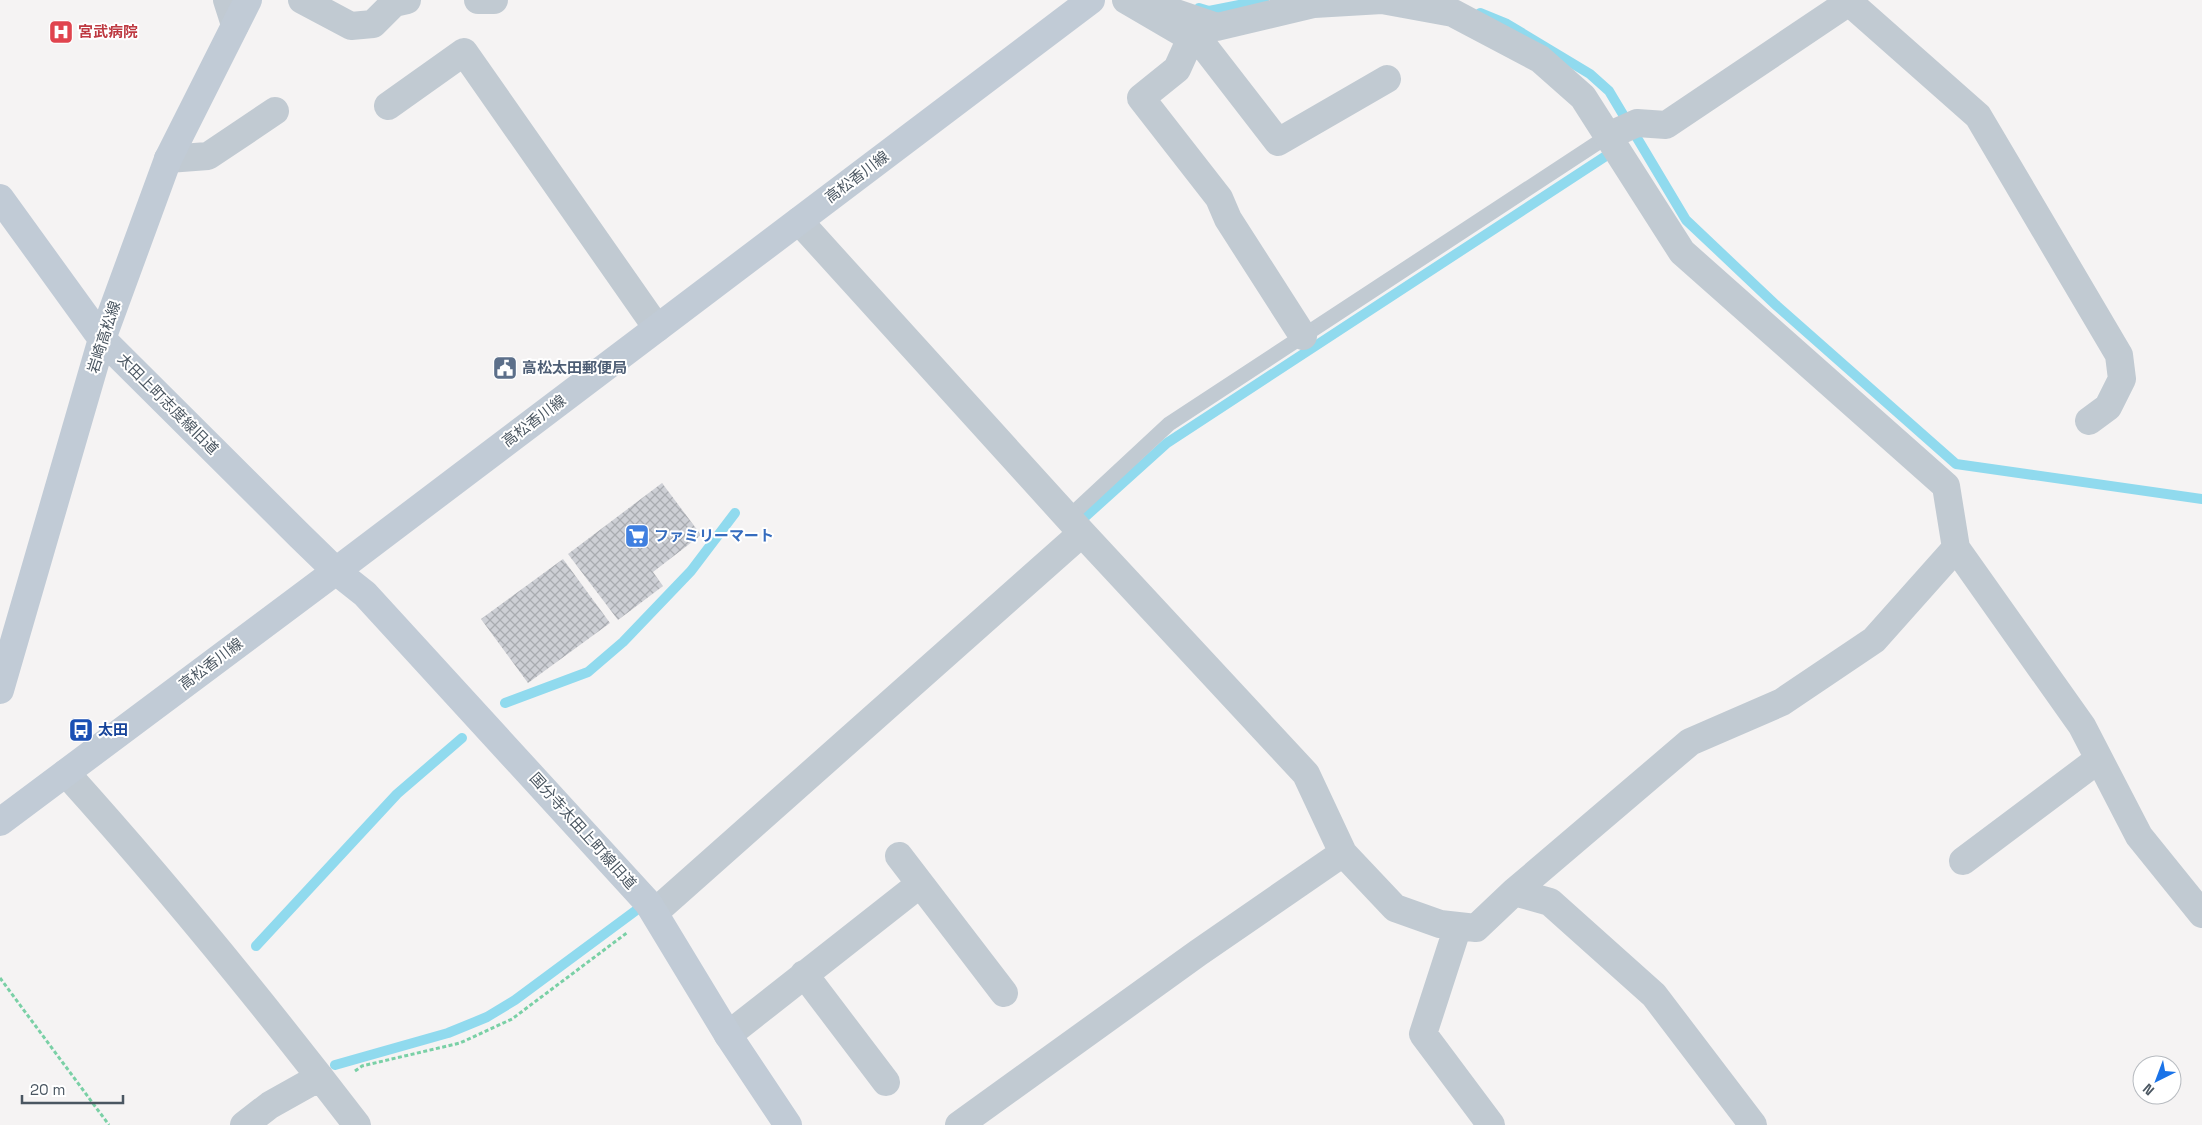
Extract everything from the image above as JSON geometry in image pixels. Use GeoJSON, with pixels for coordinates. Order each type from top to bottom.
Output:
{"type":"FeatureCollection","features":[{"type":"Feature","properties":{"kind":"main road","name":"岩崎高松線"},"geometry":{"type":"LineString","coordinates":[[0,690],[102,339],[168,159],[248,0]]}},
{"type":"Feature","properties":{"kind":"main road","name":"高松香川線"},"geometry":{"type":"LineString","coordinates":[[0,822],[336,571],[1091,0]]}},
{"type":"Feature","properties":{"kind":"main road","name":"太田上町志度線旧道"},"geometry":{"type":"LineString","coordinates":[[0,198],[102,339],[336,571]]}},
{"type":"Feature","properties":{"kind":"main road","name":"国分寺太田上町線旧道"},"geometry":{"type":"LineString","coordinates":[[336,571],[366,594],[648,904],[728,1035],[788,1125]]}},
{"type":"Feature","properties":{"kind":"street"},"geometry":{"type":"LineString","coordinates":[[227,0],[235,26]]}},
{"type":"Feature","properties":{"kind":"street"},"geometry":{"type":"LineString","coordinates":[[302,0],[351,26],[373,24],[394,3],[407,0]]}},
{"type":"Feature","properties":{"kind":"street"},"geometry":{"type":"LineString","coordinates":[[478,0],[494,0]]}},
{"type":"Feature","properties":{"kind":"street"},"geometry":{"type":"LineString","coordinates":[[1126,0],[1203,45],[1278,142],[1387,79]]}},
{"type":"Feature","properties":{"kind":"street"},"geometry":{"type":"LineString","coordinates":[[1152,0],[1167,10],[1217,27],[1314,4],[1382,0],[1452,13],[1540,59],[1583,97],[1620,138],[1682,252],[1946,486],[1956,548],[2082,726],[2139,836],[2202,914]]}},
{"type":"Feature","properties":{"kind":"street"},"geometry":{"type":"LineString","coordinates":[[1620,138],[1666,125],[1850,1],[1978,116],[2119,355],[2122,379],[2108,407],[2089,421]]}},
{"type":"Feature","properties":{"kind":"street"},"geometry":{"type":"LineString","coordinates":[[1191,38],[1177,69],[1141,98],[1219,198],[1228,219],[1303,336]]}},
{"type":"Feature","properties":{"kind":"street"},"geometry":{"type":"LineString","coordinates":[[388,106],[464,52],[657,328]]}},
{"type":"Feature","properties":{"kind":"street"},"geometry":{"type":"LineString","coordinates":[[168,159],[208,156],[275,111]]}},
{"type":"Feature","properties":{"kind":"street"},"geometry":{"type":"LineString","coordinates":[[799,220],[1076,525],[1306,774],[1343,853],[1395,908],[1440,924],[1476,928],[1514,892],[1690,742],[1782,702],[1874,640],[1956,548]]}},
{"type":"Feature","properties":{"kind":"street"},"geometry":{"type":"LineString","coordinates":[[648,904],[1076,525]]}},
{"type":"Feature","properties":{"kind":"street"},"geometry":{"type":"LineString","coordinates":[[1963,861],[2099,759]]}},
{"type":"Feature","properties":{"kind":"street"},"geometry":{"type":"LineString","coordinates":[[66,773],[141,856],[262,1002],[357,1125]]}},
{"type":"Feature","properties":{"kind":"street"},"geometry":{"type":"LineString","coordinates":[[959,1125],[1198,953],[1343,853]]}},
{"type":"Feature","properties":{"kind":"street"},"geometry":{"type":"LineString","coordinates":[[899,856],[1004,993]]}},
{"type":"Feature","properties":{"kind":"street"},"geometry":{"type":"LineString","coordinates":[[728,1035],[920,884]]}},
{"type":"Feature","properties":{"kind":"street"},"geometry":{"type":"LineString","coordinates":[[1514,892],[1550,902],[1654,995],[1753,1125]]}},
{"type":"Feature","properties":{"kind":"street"},"geometry":{"type":"LineString","coordinates":[[1458,926],[1423,1034],[1491,1125]]}},
{"type":"Feature","properties":{"kind":"street"},"geometry":{"type":"LineString","coordinates":[[804,974],[886,1082]]}},
{"type":"Feature","properties":{"kind":"street"},"geometry":{"type":"LineString","coordinates":[[244,1125],[270,1105],[325,1083]]}},
{"type":"Feature","properties":{"kind":"lane"},"geometry":{"type":"LineString","coordinates":[[1076,525],[1169,424],[1303,336],[1620,138]]}},
{"type":"Feature","properties":{"kind":"path"},"geometry":{"type":"LineString","coordinates":[[325,1083],[362,1066],[460,1043],[512,1019],[648,904]]}},
{"type":"Feature","properties":{"kind":"path"},"geometry":{"type":"LineString","coordinates":[[0,978],[110,1125]]}},
{"type":"Feature","properties":{"kind":"building"},"geometry":{"type":"Polygon","coordinates":[[[662,483],[701,535],[653,572],[663,586],[618,620],[568,554],[662,483]]]}},
{"type":"Feature","properties":{"kind":"building"},"geometry":{"type":"Polygon","coordinates":[[[563,559],[610,623],[528,683],[481,619],[563,559]]]}},
{"type":"Feature","properties":{"kind":"waterway"},"geometry":{"type":"LineString","coordinates":[[1199,8],[1209,11],[1264,0]]}},
{"type":"Feature","properties":{"kind":"waterway"},"geometry":{"type":"LineString","coordinates":[[1480,13],[1507,24],[1590,74],[1609,91],[1686,220],[1777,306],[1956,464],[2202,499]]}},
{"type":"Feature","properties":{"kind":"waterway"},"geometry":{"type":"LineString","coordinates":[[1076,525],[1167,443],[1615,150]]}},
{"type":"Feature","properties":{"kind":"waterway"},"geometry":{"type":"LineString","coordinates":[[505,703],[588,672],[623,642],[691,571],[735,513]]}},
{"type":"Feature","properties":{"kind":"waterway"},"geometry":{"type":"LineString","coordinates":[[256,946],[397,794],[462,738]]}},
{"type":"Feature","properties":{"kind":"waterway"},"geometry":{"type":"LineString","coordinates":[[335,1065],[448,1033],[487,1017],[515,1000],[646,903]]}},
{"type":"Feature","properties":{"kind":"place","name":"宮武病院"},"geometry":{"type":"Point","coordinates":[61,32]}},
{"type":"Feature","properties":{"kind":"place","name":"高松太田郵便局"},"geometry":{"type":"Point","coordinates":[505,368]}},
{"type":"Feature","properties":{"kind":"place","name":"ファミリーマート"},"geometry":{"type":"Point","coordinates":[637,536]}},
{"type":"Feature","properties":{"kind":"place","name":"太田"},"geometry":{"type":"Point","coordinates":[81,730]}}]}
